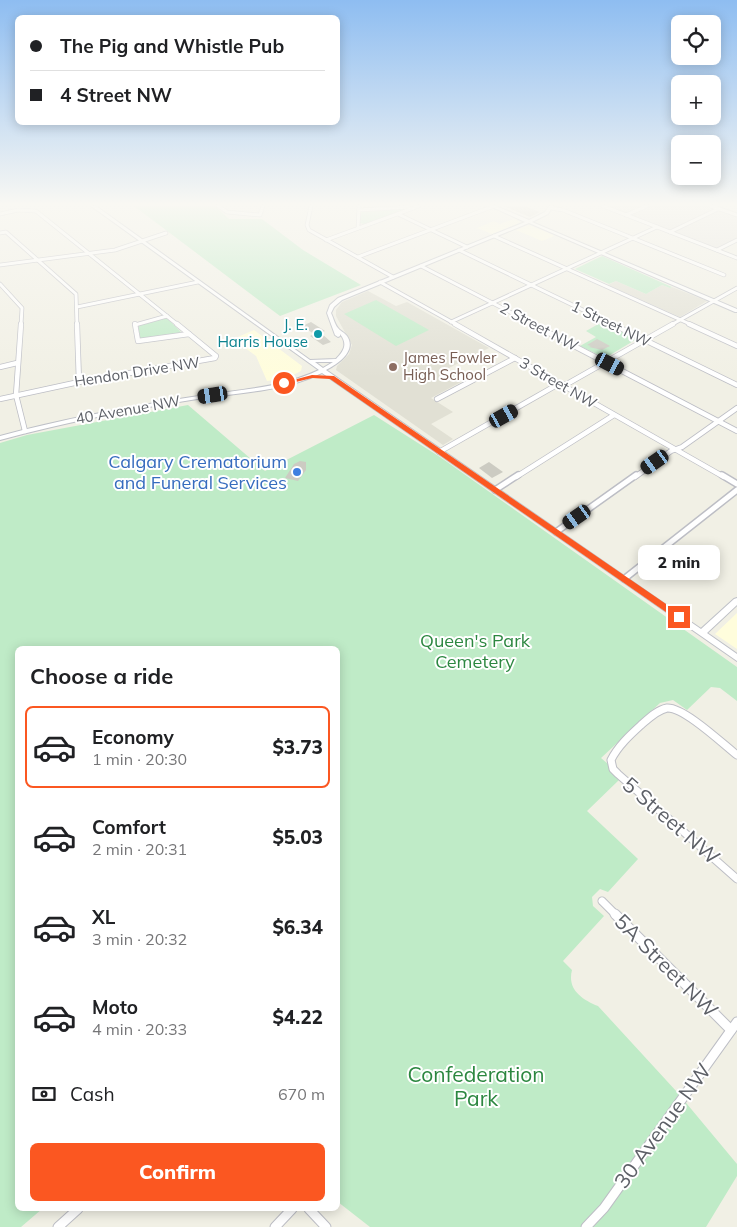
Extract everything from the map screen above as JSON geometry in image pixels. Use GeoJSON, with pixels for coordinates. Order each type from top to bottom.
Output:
{"type":"FeatureCollection","features":[{"type":"Feature","properties":{"kind":"main road"},"geometry":{"type":"LineString","coordinates":[[172,263],[306,370],[319,376],[332,377]]}},
{"type":"Feature","properties":{"kind":"main road"},"geometry":{"type":"LineString","coordinates":[[306,370],[334,362],[344,355],[348,346],[341,332],[337,330],[329,316],[330,308],[334,303],[343,297],[428,263]]}},
{"type":"Feature","properties":{"kind":"main road"},"geometry":{"type":"LineString","coordinates":[[625,263],[737,311]]}},
{"type":"Feature","properties":{"kind":"main road"},"geometry":{"type":"LineString","coordinates":[[332,377],[334,362]]}},
{"type":"Feature","properties":{"kind":"main road","name":"40 Avenue NW"},"geometry":{"type":"LineString","coordinates":[[0,438],[99,414],[287,382],[306,370],[320,369],[334,362]]}},
{"type":"Feature","properties":{"kind":"main road"},"geometry":{"type":"LineString","coordinates":[[306,370],[320,369],[332,377],[737,658]]}},
{"type":"Feature","properties":{"kind":"main road"},"geometry":{"type":"LineString","coordinates":[[702,633],[737,601]]}},
{"type":"Feature","properties":{"kind":"street"},"geometry":{"type":"LineString","coordinates":[[0,266],[17,263]]}},
{"type":"Feature","properties":{"kind":"street"},"geometry":{"type":"LineString","coordinates":[[41,263],[76,294],[79,382]]}},
{"type":"Feature","properties":{"kind":"street","name":"Hendon Drive NW"},"geometry":{"type":"LineString","coordinates":[[0,399],[79,382],[215,358],[216,356],[102,263]]}},
{"type":"Feature","properties":{"kind":"street"},"geometry":{"type":"LineString","coordinates":[[369,263],[393,277]]}},
{"type":"Feature","properties":{"kind":"street","name":"1 Street NW"},"geometry":{"type":"LineString","coordinates":[[486,263],[737,385]]}},
{"type":"Feature","properties":{"kind":"street"},"geometry":{"type":"LineString","coordinates":[[556,263],[737,346]]}},
{"type":"Feature","properties":{"kind":"street"},"geometry":{"type":"LineString","coordinates":[[451,322],[578,263]]}},
{"type":"Feature","properties":{"kind":"street"},"geometry":{"type":"LineString","coordinates":[[695,263],[724,275]]}},
{"type":"Feature","properties":{"kind":"street","name":"2 Street NW"},"geometry":{"type":"LineString","coordinates":[[421,266],[737,431]]}},
{"type":"Feature","properties":{"kind":"street"},"geometry":{"type":"LineString","coordinates":[[77,307],[198,282]]}},
{"type":"Feature","properties":{"kind":"street","name":"3 Street NW"},"geometry":{"type":"LineString","coordinates":[[380,282],[737,484]]}},
{"type":"Feature","properties":{"kind":"street"},"geometry":{"type":"LineString","coordinates":[[1,286],[22,308],[16,395],[25,431]]}},
{"type":"Feature","properties":{"kind":"street"},"geometry":{"type":"LineString","coordinates":[[439,452],[555,386],[567,384],[737,288]]}},
{"type":"Feature","properties":{"kind":"street"},"geometry":{"type":"LineString","coordinates":[[167,316],[135,324],[138,341],[189,334]]}},
{"type":"Feature","properties":{"kind":"street"},"geometry":{"type":"LineString","coordinates":[[437,399],[514,358]]}},
{"type":"Feature","properties":{"kind":"street"},"geometry":{"type":"LineString","coordinates":[[0,367],[17,363]]}},
{"type":"Feature","properties":{"kind":"street"},"geometry":{"type":"LineString","coordinates":[[556,532],[737,408]]}},
{"type":"Feature","properties":{"kind":"street"},"geometry":{"type":"LineString","coordinates":[[495,490],[614,415]]}},
{"type":"Feature","properties":{"kind":"street"},"geometry":{"type":"LineString","coordinates":[[624,579],[737,490]]}},
{"type":"Feature","properties":{"kind":"street","name":"5 Street NW"},"geometry":{"type":"LineString","coordinates":[[737,755],[683,713],[674,709],[664,709],[655,713],[618,748],[611,760],[618,774],[737,879]]}},
{"type":"Feature","properties":{"kind":"street","name":"5A Street NW"},"geometry":{"type":"LineString","coordinates":[[602,900],[731,1030]]}},
{"type":"Feature","properties":{"kind":"street","name":"30 Avenue NW"},"geometry":{"type":"LineString","coordinates":[[586,1227],[604,1208],[737,1022]]}},
{"type":"Feature","properties":{"kind":"street"},"geometry":{"type":"LineString","coordinates":[[58,1227],[76,1211]]}},
{"type":"Feature","properties":{"kind":"street"},"geometry":{"type":"LineString","coordinates":[[275,1227],[290,1211]]}},
{"type":"Feature","properties":{"kind":"street"},"geometry":{"type":"LineString","coordinates":[[312,1211],[326,1227]]}},
{"type":"Feature","properties":{"kind":"shaded area"},"geometry":{"type":"Polygon","coordinates":[[[616,281],[646,294],[662,285],[707,301],[680,317],[608,285],[616,281]]]}},
{"type":"Feature","properties":{"kind":"shaded area","name":"James Fowler High School"},"geometry":{"type":"Polygon","coordinates":[[[368,291],[396,306],[407,302],[489,348],[443,371],[461,382],[431,398],[453,412],[431,424],[453,439],[443,445],[336,370],[337,366],[349,354],[352,345],[336,316],[336,310],[342,302],[368,291]]]}},
{"type":"Feature","properties":{"kind":"shaded area"},"geometry":{"type":"Polygon","coordinates":[[[254,330],[302,366],[301,371],[287,378],[267,381],[256,356],[233,339],[254,330]]]}},
{"type":"Feature","properties":{"kind":"shaded area"},"geometry":{"type":"Polygon","coordinates":[[[737,613],[737,649],[715,634],[737,613]]]}},
{"type":"Feature","properties":{"kind":"green space"},"geometry":{"type":"Polygon","coordinates":[[[210,263],[325,263],[361,285],[280,316],[210,263]]]}},
{"type":"Feature","properties":{"kind":"green space"},"geometry":{"type":"Polygon","coordinates":[[[587,263],[618,263],[672,287],[662,285],[646,294],[616,281],[609,284],[575,269],[587,263]]]}},
{"type":"Feature","properties":{"kind":"green space"},"geometry":{"type":"Polygon","coordinates":[[[376,300],[429,330],[396,346],[344,314],[376,300]]]}},
{"type":"Feature","properties":{"kind":"green space"},"geometry":{"type":"Polygon","coordinates":[[[168,319],[181,332],[140,338],[138,325],[168,319]]]}},
{"type":"Feature","properties":{"kind":"green space"},"geometry":{"type":"Polygon","coordinates":[[[602,322],[635,340],[605,358],[580,346],[596,337],[586,331],[602,322]]]}},
{"type":"Feature","properties":{"kind":"green space","name":"Queen's Park Cemetery"},"geometry":{"type":"Polygon","coordinates":[[[188,405],[265,471],[374,415],[440,457],[737,667],[737,701],[720,688],[711,687],[687,710],[673,700],[660,703],[601,758],[608,764],[619,780],[587,811],[638,859],[608,892],[600,889],[592,897],[593,906],[604,916],[563,961],[572,970],[572,983],[577,993],[598,1006],[677,1092],[737,1164],[737,1176],[706,1227],[370,1227],[340,1204],[340,646],[15,646],[15,1211],[40,1211],[21,1227],[0,1227],[0,443],[27,435],[188,405]]]}},
{"type":"Feature","properties":{"kind":"building","name":"J. E. Harris House"},"geometry":{"type":"Polygon","coordinates":[[[311,322],[325,331],[321,333],[331,342],[323,345],[310,336],[314,334],[302,326],[311,322]]]}},
{"type":"Feature","properties":{"kind":"building"},"geometry":{"type":"Polygon","coordinates":[[[597,339],[610,346],[602,350],[587,345],[597,339]]]}},
{"type":"Feature","properties":{"kind":"building","name":"Calgary Crematorium and Funeral Services"},"geometry":{"type":"Polygon","coordinates":[[[300,461],[306,462],[306,470],[298,481],[285,478],[294,464],[300,461]]]}},
{"type":"Feature","properties":{"kind":"building"},"geometry":{"type":"Polygon","coordinates":[[[489,462],[503,472],[492,478],[479,468],[489,462]]]}},
{"type":"Feature","properties":{"kind":"place","name":"J. E. Harris House"},"geometry":{"type":"Point","coordinates":[318,334]}},
{"type":"Feature","properties":{"kind":"place","name":"James Fowler High School"},"geometry":{"type":"Point","coordinates":[393,367]}},
{"type":"Feature","properties":{"kind":"place","name":"Calgary Crematorium and Funeral Services"},"geometry":{"type":"Point","coordinates":[297,472]}},
{"type":"Feature","properties":{"kind":"route"},"geometry":{"type":"LineString","coordinates":[[284,383],[294,382],[302,378],[332,377],[679,617]]}},
{"type":"Feature","properties":{"kind":"park label","name":"Confederation Park"},"geometry":{"type":"Point","coordinates":[476,1087]}}]}
